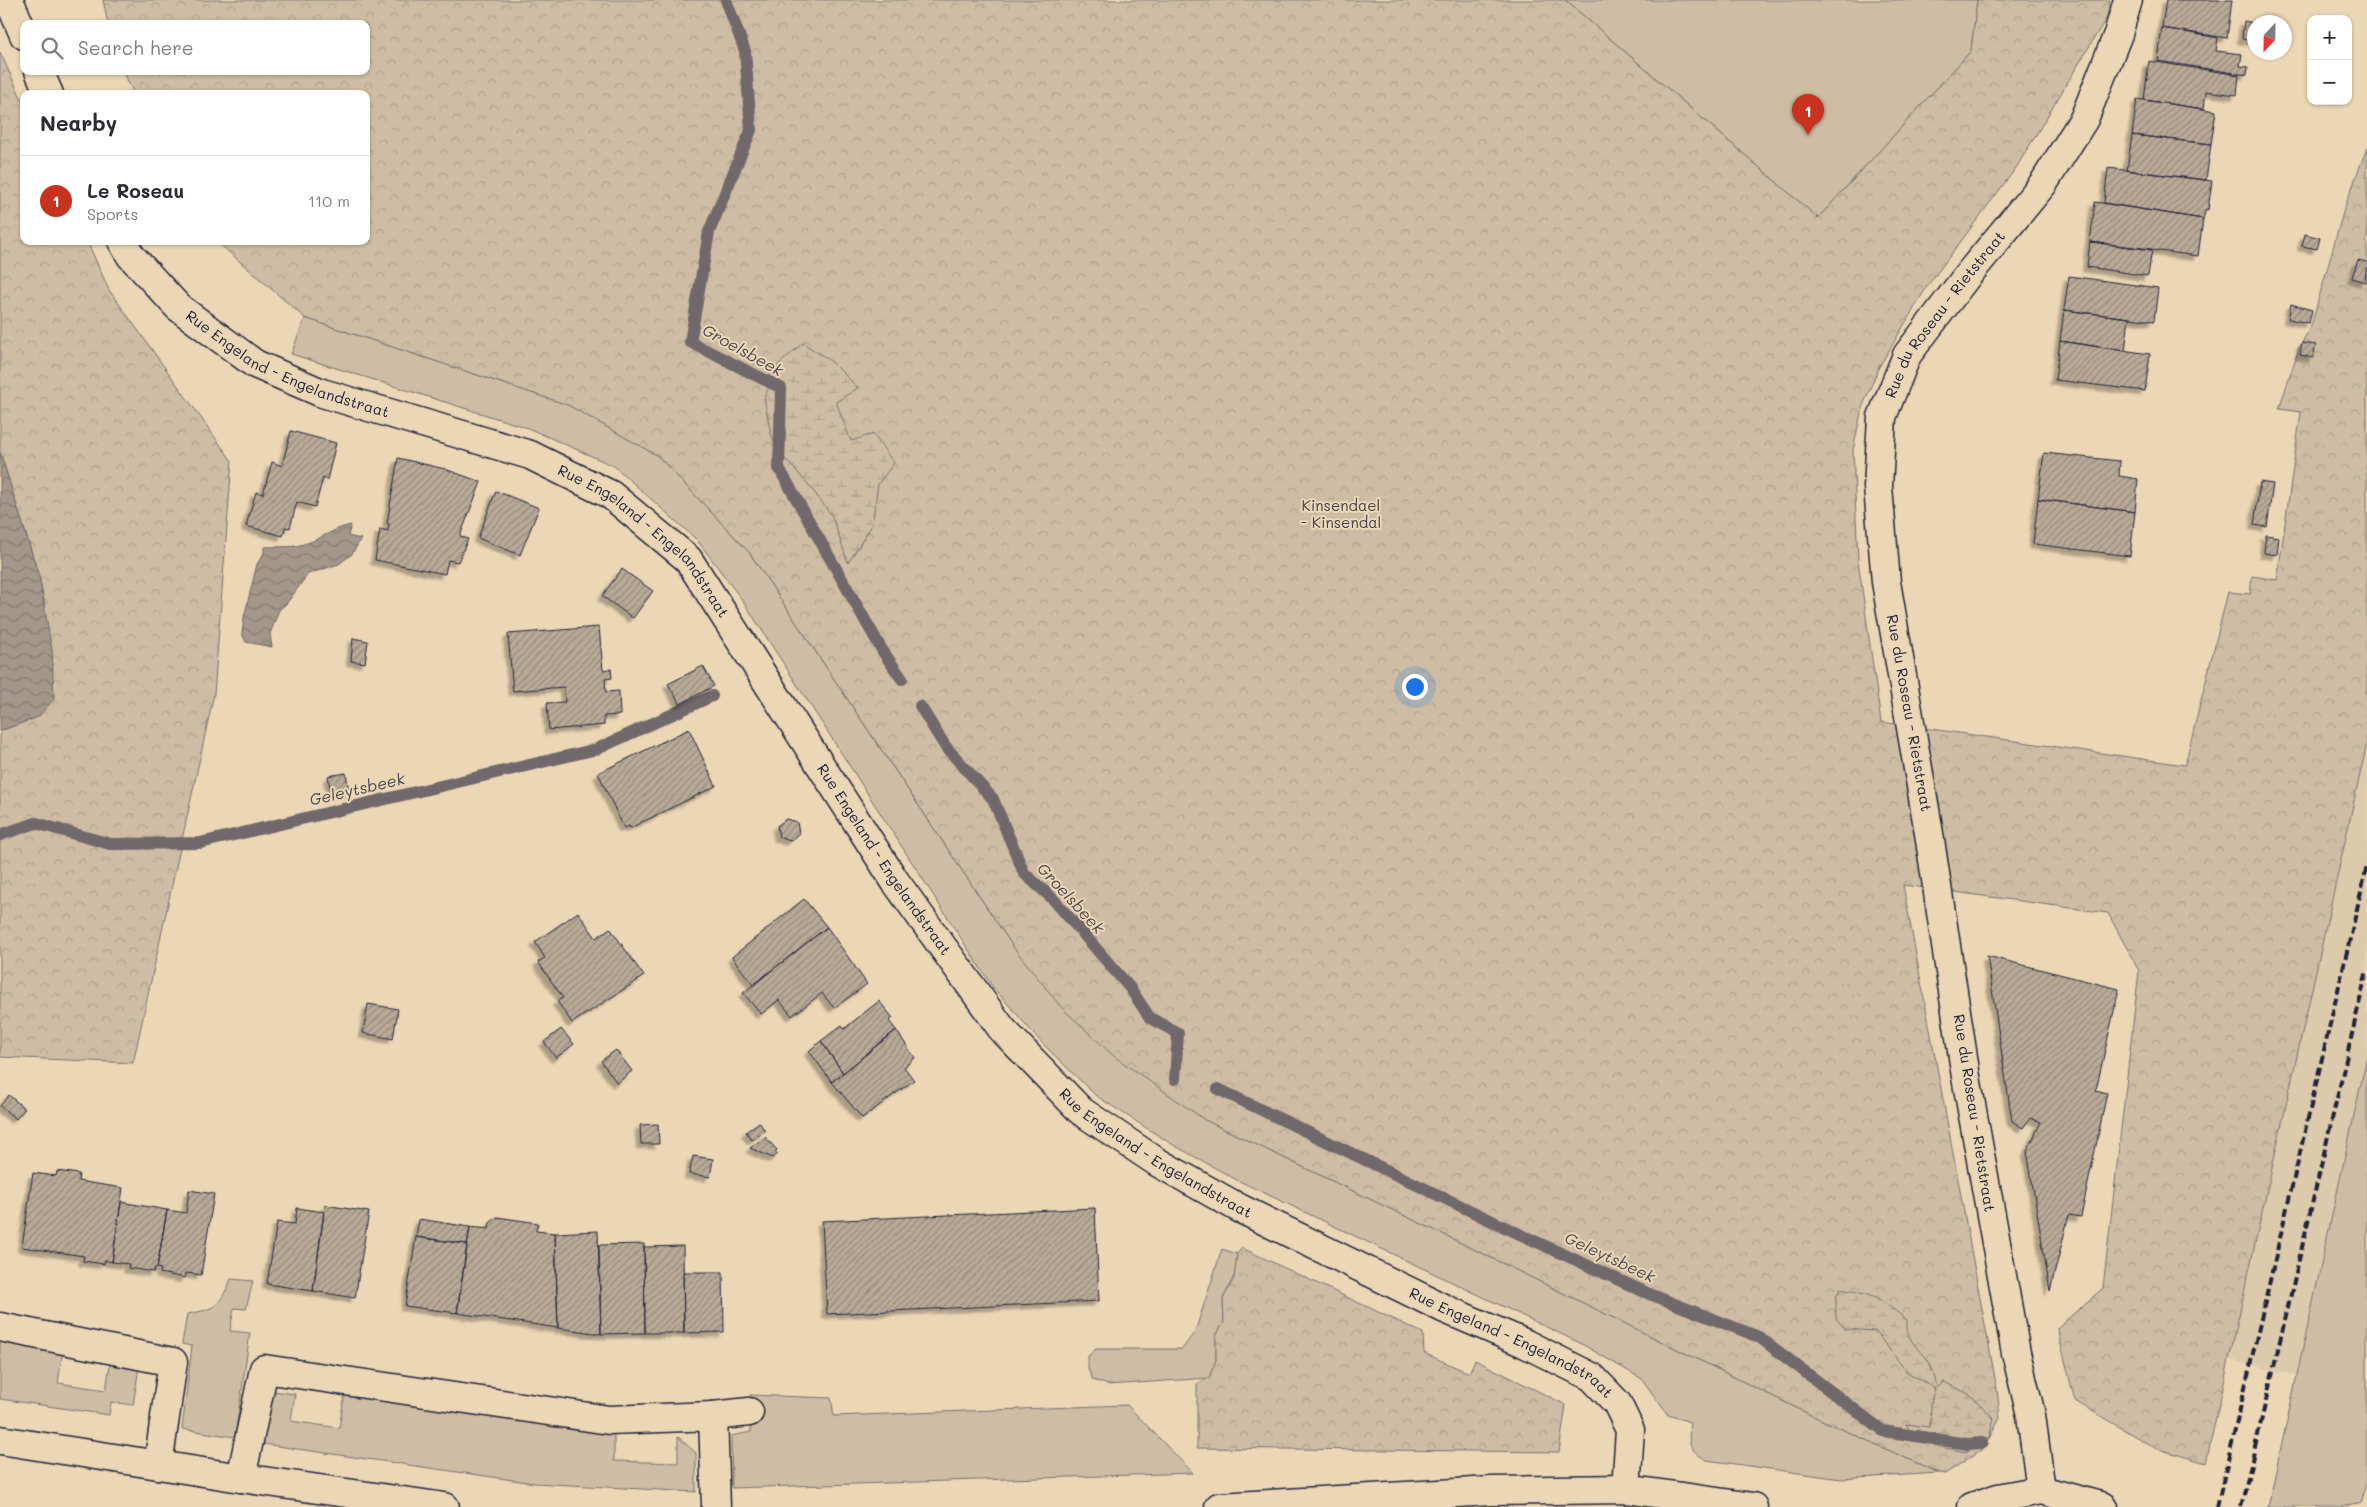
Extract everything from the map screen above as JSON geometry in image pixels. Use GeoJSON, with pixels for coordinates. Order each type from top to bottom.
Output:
{"type":"FeatureCollection","features":[{"type":"Feature","properties":{"kind":"street"},"geometry":{"type":"LineString","coordinates":[[9,0],[20,26]]}},
{"type":"Feature","properties":{"kind":"street","name":"Rue du Roseau - Rietstraat"},"geometry":{"type":"LineString","coordinates":[[2041,1490],[2031,1415],[2016,1354],[1966,1077],[1927,817],[1886,582],[1878,487],[1882,417],[1907,355],[1967,276],[2043,184],[2084,119],[2118,34],[2128,0]]}},
{"type":"Feature","properties":{"kind":"street"},"geometry":{"type":"LineString","coordinates":[[41,75],[46,90]]}},
{"type":"Feature","properties":{"kind":"street","name":"Rue Engeland - Engelandstraat"},"geometry":{"type":"LineString","coordinates":[[124,245],[130,256],[178,307],[255,364],[322,393],[530,455],[611,495],[688,559],[895,880],[1002,1029],[1082,1112],[1158,1162],[1239,1208],[1445,1309],[1524,1343],[1592,1377],[1616,1403],[1630,1430],[1626,1489]]}},
{"type":"Feature","properties":{"kind":"street"},"geometry":{"type":"LineString","coordinates":[[0,1327],[173,1362],[158,1465]]}},
{"type":"Feature","properties":{"kind":"street"},"geometry":{"type":"LineString","coordinates":[[241,1478],[264,1369],[609,1420],[713,1416],[749,1412]]}},
{"type":"Feature","properties":{"kind":"street"},"geometry":{"type":"LineString","coordinates":[[713,1416],[716,1507]]}},
{"type":"Feature","properties":{"kind":"street"},"geometry":{"type":"LineString","coordinates":[[0,1440],[241,1478],[445,1507]]}},
{"type":"Feature","properties":{"kind":"street"},"geometry":{"type":"LineString","coordinates":[[1219,1507],[1491,1490],[1579,1498],[1626,1489],[1753,1507]]}},
{"type":"Feature","properties":{"kind":"street"},"geometry":{"type":"LineString","coordinates":[[1972,1507],[1998,1498],[2041,1490],[2104,1507]]}},
{"type":"Feature","properties":{"kind":"shaded area"},"geometry":{"type":"Polygon","coordinates":[[[2367,743],[2367,1056],[2296,1376],[2228,1359],[2367,743]]]}},
{"type":"Feature","properties":{"kind":"green space","name":"Kinsendael - Kinsendal"},"geometry":{"type":"Polygon","coordinates":[[[103,0],[1565,0],[1818,218],[1971,51],[1977,0],[2110,0],[2107,17],[2016,168],[1928,285],[1879,367],[1862,408],[1853,450],[1858,560],[1881,722],[2185,765],[2228,592],[2250,594],[2252,576],[2277,580],[2301,412],[2279,409],[2299,348],[2311,326],[2344,209],[2367,148],[2367,743],[2206,1463],[2155,1448],[2075,1401],[2057,1328],[2103,1288],[2139,971],[2108,913],[1903,885],[1997,1389],[2000,1418],[1984,1448],[1945,1474],[1939,1473],[1813,1416],[1449,1237],[1205,1120],[1115,1057],[1061,1007],[1014,948],[749,552],[658,456],[568,405],[305,318],[221,245],[370,245],[370,90],[132,90],[125,75],[370,75],[370,20],[107,20],[103,0]]]}},
{"type":"Feature","properties":{"kind":"green space"},"geometry":{"type":"Polygon","coordinates":[[[1565,0],[1977,0],[1971,51],[1818,218],[1565,0]]]}},
{"type":"Feature","properties":{"kind":"green space"},"geometry":{"type":"Polygon","coordinates":[[[0,52],[20,95],[20,245],[89,245],[109,290],[232,461],[214,694],[133,1063],[0,1057],[0,731],[38,717],[45,606],[39,576],[0,452],[0,52]]]}},
{"type":"Feature","properties":{"kind":"green space"},"geometry":{"type":"Polygon","coordinates":[[[305,318],[568,405],[658,456],[749,552],[1014,948],[1205,1120],[1449,1237],[1813,1416],[1939,1473],[1841,1479],[1707,1460],[1696,1453],[1691,1445],[1689,1440],[1690,1422],[1668,1415],[1642,1379],[1580,1343],[1237,1180],[1170,1143],[1095,1095],[1042,1043],[992,986],[743,601],[697,540],[614,466],[528,428],[291,354],[305,318]]]}},
{"type":"Feature","properties":{"kind":"green space"},"geometry":{"type":"Polygon","coordinates":[[[803,343],[832,362],[858,388],[836,402],[851,441],[873,434],[894,463],[878,484],[872,525],[848,563],[832,516],[808,484],[777,450],[771,434],[764,398],[779,364],[803,343]]]}},
{"type":"Feature","properties":{"kind":"green space"},"geometry":{"type":"Polygon","coordinates":[[[2367,1056],[2367,1484],[2361,1500],[2340,1507],[2268,1507],[2367,1056]]]}},
{"type":"Feature","properties":{"kind":"green space"},"geometry":{"type":"Polygon","coordinates":[[[1242,1248],[1423,1333],[1424,1353],[1469,1373],[1475,1360],[1566,1405],[1559,1452],[1197,1448],[1197,1384],[1209,1378],[1216,1360],[1216,1336],[1224,1322],[1223,1299],[1234,1278],[1237,1254],[1242,1248]]]}},
{"type":"Feature","properties":{"kind":"green space"},"geometry":{"type":"Polygon","coordinates":[[[1222,1249],[1237,1254],[1236,1272],[1223,1299],[1224,1322],[1216,1336],[1216,1360],[1209,1378],[1108,1385],[1093,1380],[1088,1369],[1088,1356],[1096,1349],[1182,1349],[1195,1332],[1222,1249]]]}},
{"type":"Feature","properties":{"kind":"green space"},"geometry":{"type":"Polygon","coordinates":[[[231,1279],[253,1281],[246,1309],[234,1308],[230,1331],[250,1333],[235,1437],[182,1429],[192,1346],[182,1344],[187,1314],[211,1308],[215,1305],[223,1296],[231,1279]]]}},
{"type":"Feature","properties":{"kind":"green space"},"geometry":{"type":"Polygon","coordinates":[[[1840,1289],[1869,1295],[1890,1307],[1907,1320],[1908,1334],[1930,1364],[1937,1388],[1944,1382],[1971,1395],[1994,1419],[1989,1437],[1966,1452],[1940,1447],[1913,1437],[1906,1424],[1929,1427],[1932,1398],[1935,1389],[1907,1372],[1875,1331],[1845,1329],[1836,1318],[1836,1297],[1840,1289]]]}},
{"type":"Feature","properties":{"kind":"green space"},"geometry":{"type":"Polygon","coordinates":[[[0,1340],[63,1350],[58,1383],[106,1390],[111,1358],[140,1361],[133,1405],[111,1402],[109,1415],[0,1399],[0,1340]]]}},
{"type":"Feature","properties":{"kind":"green space"},"geometry":{"type":"Polygon","coordinates":[[[273,1391],[295,1394],[291,1421],[339,1428],[345,1392],[614,1427],[614,1461],[678,1463],[678,1437],[696,1453],[696,1492],[534,1483],[263,1444],[273,1391]]]}},
{"type":"Feature","properties":{"kind":"green space"},"geometry":{"type":"Polygon","coordinates":[[[750,1395],[831,1398],[834,1416],[1127,1405],[1193,1473],[732,1488],[731,1436],[751,1432],[750,1395]]]}},
{"type":"Feature","properties":{"kind":"water"},"geometry":{"type":"Polygon","coordinates":[[[0,452],[39,576],[52,650],[54,699],[38,717],[0,731],[0,452]]]}},
{"type":"Feature","properties":{"kind":"water"},"geometry":{"type":"Polygon","coordinates":[[[351,525],[348,536],[361,539],[352,554],[339,564],[308,574],[287,603],[279,610],[270,634],[272,647],[246,642],[242,634],[244,617],[257,564],[264,553],[264,547],[300,545],[351,525]]]}},
{"type":"Feature","properties":{"kind":"building"},"geometry":{"type":"Polygon","coordinates":[[[2166,0],[2232,0],[2227,38],[2162,28],[2166,0]]]}},
{"type":"Feature","properties":{"kind":"building"},"geometry":{"type":"Polygon","coordinates":[[[2244,21],[2247,22],[2247,40],[2242,39],[2244,21]]]}},
{"type":"Feature","properties":{"kind":"building"},"geometry":{"type":"Polygon","coordinates":[[[2162,28],[2218,38],[2216,51],[2242,54],[2240,66],[2248,67],[2247,75],[2158,61],[2162,28]]]}},
{"type":"Feature","properties":{"kind":"building"},"geometry":{"type":"Polygon","coordinates":[[[2149,61],[2239,75],[2237,95],[2206,91],[2204,109],[2144,100],[2149,61]]]}},
{"type":"Feature","properties":{"kind":"building"},"geometry":{"type":"Polygon","coordinates":[[[2137,99],[2216,111],[2211,144],[2132,135],[2137,99]]]}},
{"type":"Feature","properties":{"kind":"building"},"geometry":{"type":"Polygon","coordinates":[[[2132,135],[2211,144],[2206,180],[2127,170],[2132,135]]]}},
{"type":"Feature","properties":{"kind":"building"},"geometry":{"type":"Polygon","coordinates":[[[2108,168],[2212,181],[2208,210],[2206,209],[2203,219],[2104,203],[2108,168]]]}},
{"type":"Feature","properties":{"kind":"building"},"geometry":{"type":"Polygon","coordinates":[[[2095,202],[2203,219],[2198,256],[2090,242],[2095,202]]]}},
{"type":"Feature","properties":{"kind":"building"},"geometry":{"type":"Polygon","coordinates":[[[2305,234],[2320,238],[2317,249],[2302,246],[2305,234]]]}},
{"type":"Feature","properties":{"kind":"building"},"geometry":{"type":"Polygon","coordinates":[[[2090,242],[2152,249],[2148,276],[2087,267],[2090,242]]]}},
{"type":"Feature","properties":{"kind":"building"},"geometry":{"type":"Polygon","coordinates":[[[2358,260],[2367,262],[2365,282],[2352,278],[2358,260]]]}},
{"type":"Feature","properties":{"kind":"building"},"geometry":{"type":"Polygon","coordinates":[[[2069,276],[2158,288],[2154,321],[2064,310],[2069,276]]]}},
{"type":"Feature","properties":{"kind":"building"},"geometry":{"type":"Polygon","coordinates":[[[2291,304],[2312,310],[2309,323],[2288,319],[2291,304]]]}},
{"type":"Feature","properties":{"kind":"building"},"geometry":{"type":"Polygon","coordinates":[[[2064,310],[2129,318],[2125,351],[2060,341],[2064,310]]]}},
{"type":"Feature","properties":{"kind":"building"},"geometry":{"type":"Polygon","coordinates":[[[2060,341],[2150,354],[2145,391],[2055,380],[2060,341]]]}},
{"type":"Feature","properties":{"kind":"building"},"geometry":{"type":"Polygon","coordinates":[[[2302,343],[2316,345],[2313,358],[2300,355],[2302,343]]]}},
{"type":"Feature","properties":{"kind":"building"},"geometry":{"type":"Polygon","coordinates":[[[291,431],[336,443],[327,480],[323,478],[315,507],[297,502],[290,528],[285,527],[283,536],[246,526],[256,492],[263,494],[272,462],[282,466],[291,431]]]}},
{"type":"Feature","properties":{"kind":"building"},"geometry":{"type":"Polygon","coordinates":[[[2044,453],[2120,461],[2119,476],[2138,479],[2135,512],[2038,499],[2044,453]]]}},
{"type":"Feature","properties":{"kind":"building"},"geometry":{"type":"Polygon","coordinates":[[[398,458],[445,469],[481,482],[460,536],[468,539],[458,562],[448,560],[445,574],[375,560],[380,529],[388,531],[389,524],[387,523],[398,458]]]}},
{"type":"Feature","properties":{"kind":"building"},"geometry":{"type":"Polygon","coordinates":[[[2260,482],[2273,484],[2267,527],[2254,525],[2260,482]]]}},
{"type":"Feature","properties":{"kind":"building"},"geometry":{"type":"Polygon","coordinates":[[[496,491],[539,508],[520,555],[478,538],[496,491]]]}},
{"type":"Feature","properties":{"kind":"building"},"geometry":{"type":"Polygon","coordinates":[[[2038,499],[2135,512],[2130,556],[2033,544],[2038,499]]]}},
{"type":"Feature","properties":{"kind":"building"},"geometry":{"type":"Polygon","coordinates":[[[2266,535],[2279,537],[2277,555],[2264,553],[2266,535]]]}},
{"type":"Feature","properties":{"kind":"building"},"geometry":{"type":"Polygon","coordinates":[[[622,569],[653,591],[633,618],[602,596],[622,569]]]}},
{"type":"Feature","properties":{"kind":"building"},"geometry":{"type":"Polygon","coordinates":[[[599,627],[603,670],[611,669],[612,678],[605,679],[606,692],[619,691],[620,715],[604,716],[604,725],[549,730],[547,703],[565,702],[564,687],[513,691],[508,634],[599,627]]]}},
{"type":"Feature","properties":{"kind":"building"},"geometry":{"type":"Polygon","coordinates":[[[353,638],[368,641],[365,663],[351,661],[353,638]]]}},
{"type":"Feature","properties":{"kind":"building"},"geometry":{"type":"Polygon","coordinates":[[[703,666],[714,686],[680,704],[668,684],[703,666]]]}},
{"type":"Feature","properties":{"kind":"building"},"geometry":{"type":"Polygon","coordinates":[[[689,729],[716,786],[630,828],[629,826],[624,828],[598,773],[689,729]]]}},
{"type":"Feature","properties":{"kind":"building"},"geometry":{"type":"Polygon","coordinates":[[[346,773],[349,792],[331,794],[328,776],[346,773]]]}},
{"type":"Feature","properties":{"kind":"building"},"geometry":{"type":"Polygon","coordinates":[[[786,819],[797,822],[799,833],[790,841],[779,837],[777,826],[786,819]]]}},
{"type":"Feature","properties":{"kind":"building"},"geometry":{"type":"Polygon","coordinates":[[[804,899],[827,927],[753,985],[732,957],[804,899]]]}},
{"type":"Feature","properties":{"kind":"building"},"geometry":{"type":"Polygon","coordinates":[[[578,912],[596,938],[610,928],[644,976],[572,1023],[557,1001],[563,998],[538,962],[545,958],[535,942],[578,912]]]}},
{"type":"Feature","properties":{"kind":"building"},"geometry":{"type":"Polygon","coordinates":[[[827,927],[867,984],[834,1008],[822,993],[792,1016],[779,1000],[761,1014],[743,993],[827,927]]]}},
{"type":"Feature","properties":{"kind":"building"},"geometry":{"type":"Polygon","coordinates":[[[1987,956],[2119,989],[2096,1090],[2107,1093],[2081,1217],[2069,1215],[2050,1291],[2027,1151],[2041,1122],[2030,1118],[2023,1128],[2012,1121],[1987,956]]]}},
{"type":"Feature","properties":{"kind":"building"},"geometry":{"type":"Polygon","coordinates":[[[879,1001],[893,1018],[889,1021],[896,1030],[843,1073],[821,1041],[842,1025],[844,1029],[879,1001]]]}},
{"type":"Feature","properties":{"kind":"building"},"geometry":{"type":"Polygon","coordinates":[[[368,1004],[398,1009],[393,1039],[363,1033],[368,1004]]]}},
{"type":"Feature","properties":{"kind":"building"},"geometry":{"type":"Polygon","coordinates":[[[561,1029],[574,1044],[556,1058],[544,1042],[561,1029]]]}},
{"type":"Feature","properties":{"kind":"building"},"geometry":{"type":"Polygon","coordinates":[[[896,1030],[915,1058],[904,1067],[914,1080],[862,1118],[832,1082],[896,1030]]]}},
{"type":"Feature","properties":{"kind":"building"},"geometry":{"type":"Polygon","coordinates":[[[821,1041],[843,1073],[832,1082],[809,1051],[821,1041]]]}},
{"type":"Feature","properties":{"kind":"building"},"geometry":{"type":"Polygon","coordinates":[[[616,1050],[632,1071],[617,1083],[601,1061],[616,1050]]]}},
{"type":"Feature","properties":{"kind":"building"},"geometry":{"type":"Polygon","coordinates":[[[9,1095],[25,1109],[16,1119],[0,1106],[9,1095]]]}},
{"type":"Feature","properties":{"kind":"building"},"geometry":{"type":"Polygon","coordinates":[[[759,1122],[765,1131],[752,1140],[746,1132],[759,1122]]]}},
{"type":"Feature","properties":{"kind":"building"},"geometry":{"type":"Polygon","coordinates":[[[658,1124],[659,1144],[641,1144],[640,1125],[658,1124]]]}},
{"type":"Feature","properties":{"kind":"building"},"geometry":{"type":"Polygon","coordinates":[[[765,1137],[777,1150],[775,1152],[778,1154],[773,1158],[750,1148],[765,1137]]]}},
{"type":"Feature","properties":{"kind":"building"},"geometry":{"type":"Polygon","coordinates":[[[693,1156],[713,1159],[710,1177],[689,1174],[693,1156]]]}},
{"type":"Feature","properties":{"kind":"building"},"geometry":{"type":"Polygon","coordinates":[[[57,1171],[79,1174],[78,1181],[123,1188],[112,1262],[105,1260],[104,1264],[83,1261],[84,1256],[22,1247],[33,1173],[56,1176],[57,1171]]]}},
{"type":"Feature","properties":{"kind":"building"},"geometry":{"type":"Polygon","coordinates":[[[189,1190],[214,1194],[201,1275],[186,1273],[185,1278],[160,1273],[161,1269],[157,1268],[167,1210],[186,1213],[189,1190]]]}},
{"type":"Feature","properties":{"kind":"building"},"geometry":{"type":"Polygon","coordinates":[[[121,1202],[167,1210],[157,1268],[154,1268],[154,1272],[128,1268],[129,1264],[112,1262],[121,1202]]]}},
{"type":"Feature","properties":{"kind":"building"},"geometry":{"type":"Polygon","coordinates":[[[325,1205],[369,1212],[355,1298],[313,1291],[325,1205]]]}},
{"type":"Feature","properties":{"kind":"building"},"geometry":{"type":"Polygon","coordinates":[[[297,1208],[324,1212],[313,1291],[267,1284],[277,1222],[295,1224],[297,1208]]]}},
{"type":"Feature","properties":{"kind":"building"},"geometry":{"type":"Polygon","coordinates":[[[1095,1208],[1099,1301],[827,1314],[822,1221],[1095,1208]]]}},
{"type":"Feature","properties":{"kind":"building"},"geometry":{"type":"Polygon","coordinates":[[[497,1217],[538,1223],[536,1231],[555,1233],[558,1328],[457,1313],[470,1227],[489,1229],[490,1223],[497,1217]]]}},
{"type":"Feature","properties":{"kind":"building"},"geometry":{"type":"Polygon","coordinates":[[[419,1219],[470,1227],[467,1244],[416,1237],[419,1219]]]}},
{"type":"Feature","properties":{"kind":"building"},"geometry":{"type":"Polygon","coordinates":[[[598,1231],[601,1334],[558,1328],[555,1233],[598,1231]]]}},
{"type":"Feature","properties":{"kind":"building"},"geometry":{"type":"Polygon","coordinates":[[[416,1237],[467,1244],[457,1313],[405,1306],[416,1237]]]}},
{"type":"Feature","properties":{"kind":"building"},"geometry":{"type":"Polygon","coordinates":[[[644,1244],[645,1333],[601,1334],[599,1245],[644,1244]]]}},
{"type":"Feature","properties":{"kind":"building"},"geometry":{"type":"Polygon","coordinates":[[[683,1246],[684,1333],[645,1333],[644,1247],[683,1246]]]}},
{"type":"Feature","properties":{"kind":"building"},"geometry":{"type":"Polygon","coordinates":[[[683,1272],[723,1272],[724,1332],[684,1333],[683,1272]]]}},
{"type":"Feature","properties":{"kind":"waterway","name":"Groelsbeek"},"geometry":{"type":"LineString","coordinates":[[726,0],[745,51],[751,130],[709,232],[690,342],[781,388],[779,468],[882,650],[902,679]]}},
{"type":"Feature","properties":{"kind":"waterway","name":"Geleytsbeek"},"geometry":{"type":"LineString","coordinates":[[0,835],[36,823],[110,844],[200,843],[597,749],[712,696]]}},
{"type":"Feature","properties":{"kind":"waterway","name":"Groelsbeek"},"geometry":{"type":"LineString","coordinates":[[920,706],[945,746],[993,799],[1024,873],[1054,900],[1130,988],[1150,1018],[1178,1033],[1175,1079]]}},
{"type":"Feature","properties":{"kind":"waterway","name":"Geleytsbeek"},"geometry":{"type":"LineString","coordinates":[[1218,1089],[1498,1224],[1647,1293],[1759,1337],[1883,1431],[1967,1444],[1982,1443]]}},
{"type":"Feature","properties":{"kind":"railway"},"geometry":{"type":"LineString","coordinates":[[2217,1507],[2367,866]]}},
{"type":"Feature","properties":{"kind":"railway"},"geometry":{"type":"LineString","coordinates":[[2241,1507],[2367,970]]}},
{"type":"Feature","properties":{"kind":"place","name":"Le Roseau"},"geometry":{"type":"Point","coordinates":[1808,135]}}]}
